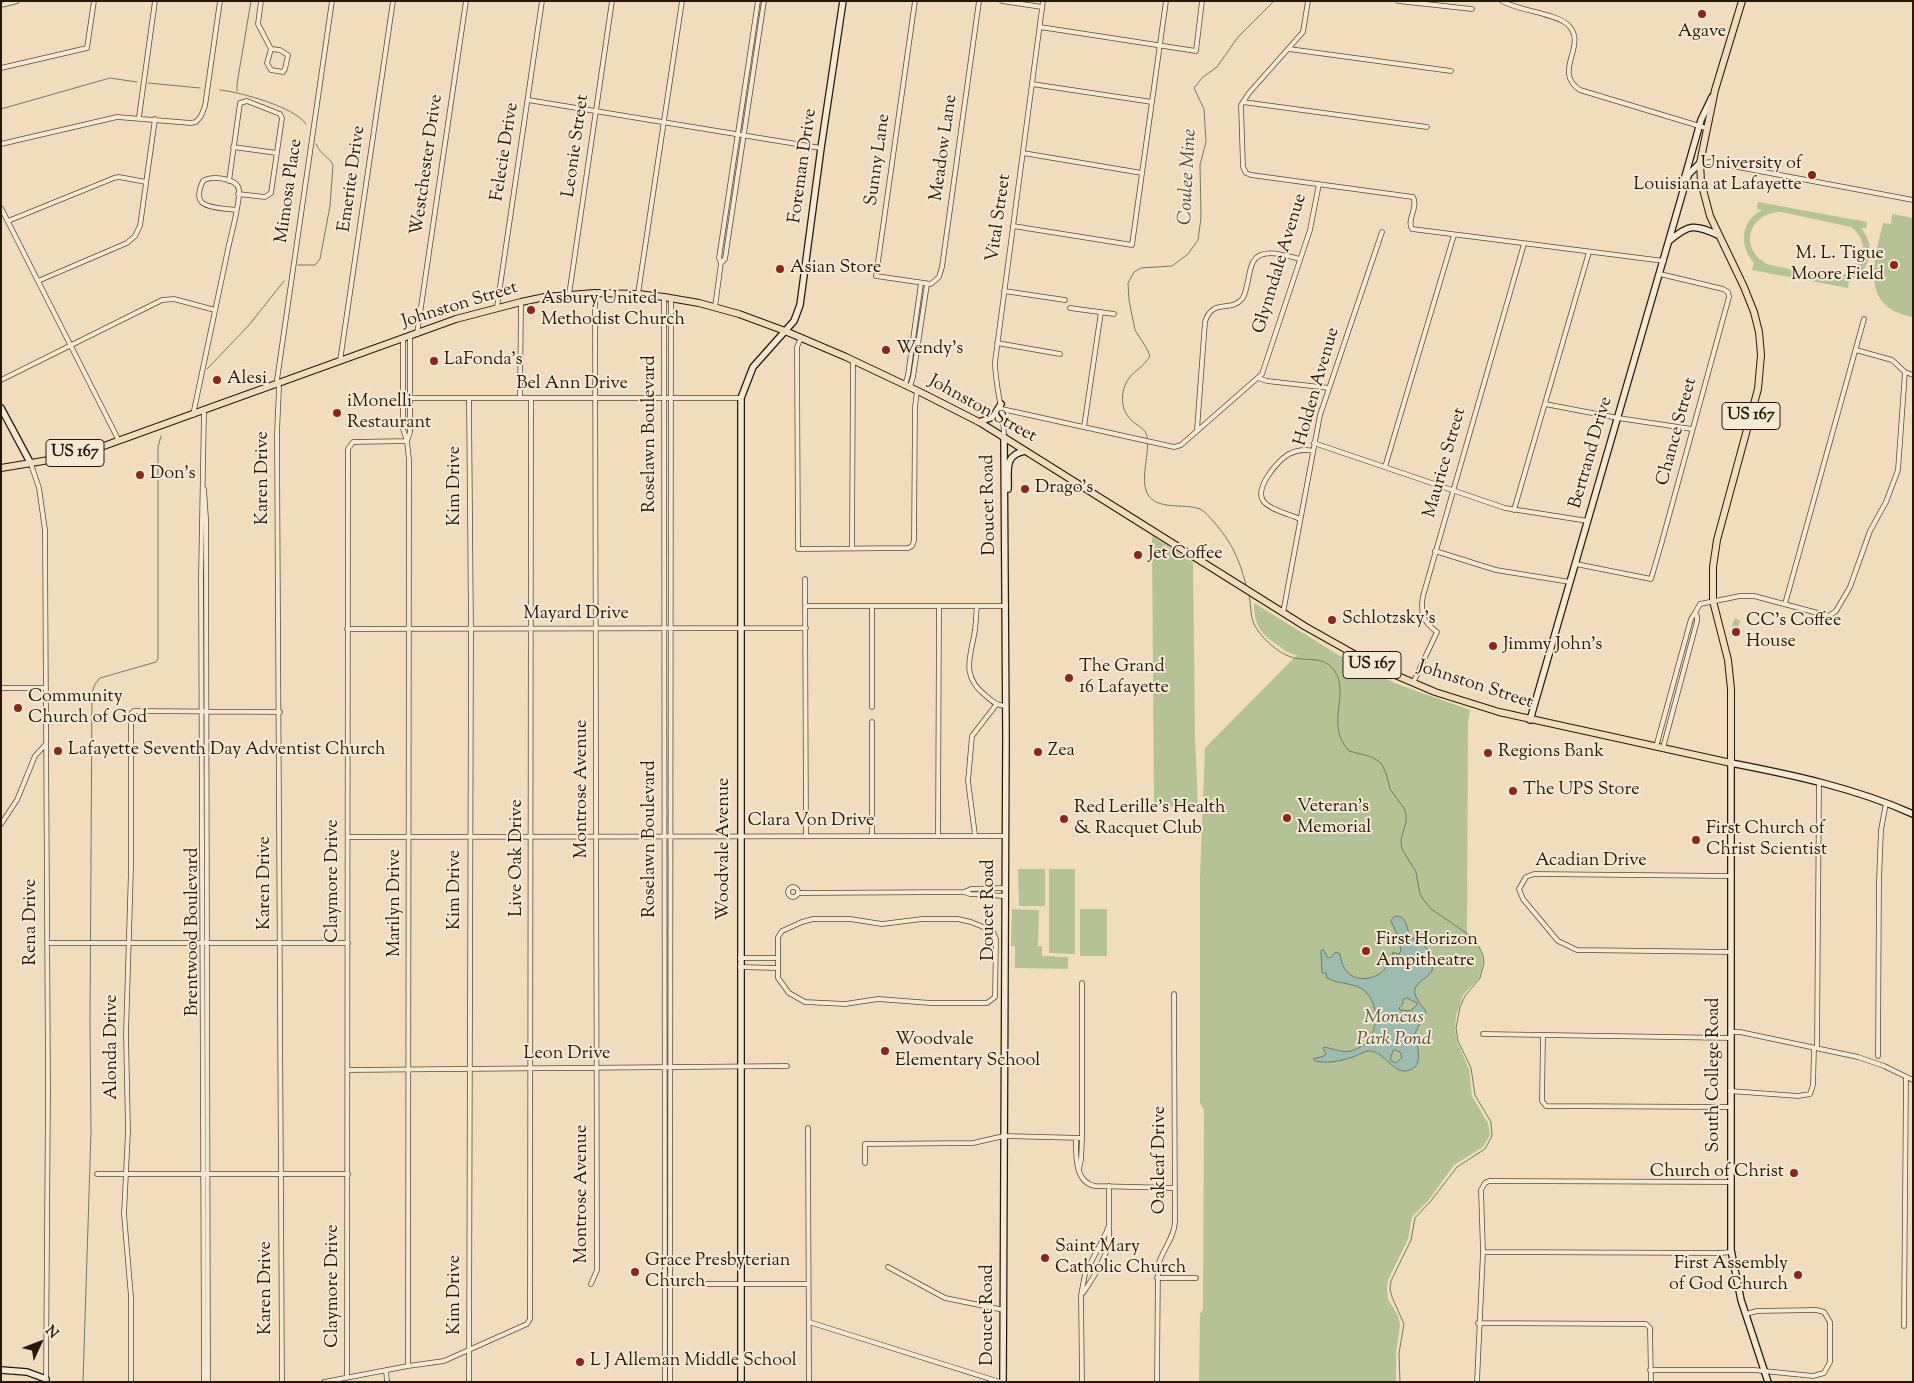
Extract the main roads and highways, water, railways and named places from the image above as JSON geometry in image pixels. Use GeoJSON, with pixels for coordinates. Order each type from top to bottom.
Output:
{"type":"FeatureCollection","features":[{"type":"Feature","properties":{"kind":"main road","name":"Bertrand Drive"},"geometry":{"type":"LineString","coordinates":[[1730,763],[1731,681],[1714,601],[1712,572],[1717,540],[1754,404],[1761,367],[1760,342],[1754,312],[1744,287],[1718,236],[1705,200],[1700,164],[1703,127],[1742,1]]}},
{"type":"Feature","properties":{"kind":"main road","name":"Johnston Street"},"geometry":{"type":"LineString","coordinates":[[1,468],[31,464],[119,441],[456,319],[497,308],[521,302],[595,293],[638,294],[667,298],[715,307],[785,331],[908,386],[978,422],[1283,613],[1365,661],[1414,683],[1488,709],[1530,720],[1730,763]]}},
{"type":"Feature","properties":{"kind":"water","name":"Moncus Park Pond"},"geometry":{"type":"Polygon","coordinates":[[[1395,916],[1403,918],[1409,933],[1424,946],[1432,959],[1432,971],[1419,983],[1415,990],[1416,998],[1426,1012],[1415,1033],[1418,1047],[1418,1062],[1416,1066],[1406,1071],[1400,1070],[1380,1055],[1368,1051],[1339,1061],[1315,1061],[1313,1059],[1326,1054],[1324,1047],[1347,1052],[1362,1046],[1373,1033],[1376,1016],[1371,999],[1366,992],[1357,987],[1327,978],[1326,973],[1322,973],[1321,951],[1323,949],[1327,957],[1330,958],[1336,952],[1340,954],[1344,967],[1353,976],[1370,978],[1375,976],[1386,968],[1393,952],[1399,954],[1401,951],[1399,939],[1391,921],[1395,916]],[[1407,998],[1403,1000],[1403,1004],[1399,1008],[1400,1010],[1410,1011],[1417,1005],[1417,1003],[1407,998]],[[1395,1050],[1390,1060],[1396,1063],[1402,1057],[1400,1052],[1395,1050]]]}},
{"type":"Feature","properties":{"kind":"waterway"},"geometry":{"type":"LineString","coordinates":[[237,91],[251,1]]}},
{"type":"Feature","properties":{"kind":"waterway","name":"Coulee Mine"},"geometry":{"type":"LineString","coordinates":[[1246,585],[1238,559],[1230,544],[1206,513],[1193,507],[1171,506],[1151,499],[1147,493],[1144,480],[1147,436],[1127,416],[1122,400],[1124,388],[1129,378],[1150,356],[1135,330],[1129,300],[1128,283],[1134,272],[1141,268],[1172,266],[1188,254],[1198,240],[1201,218],[1200,165],[1206,142],[1204,109],[1194,88],[1203,77],[1217,67],[1238,37],[1274,1]]}},
{"type":"Feature","properties":{"kind":"waterway"},"geometry":{"type":"LineString","coordinates":[[1,109],[110,78],[137,82]]}},
{"type":"Feature","properties":{"kind":"waterway"},"geometry":{"type":"LineString","coordinates":[[148,83],[200,88]]}},
{"type":"Feature","properties":{"kind":"waterway"},"geometry":{"type":"LineString","coordinates":[[220,90],[253,97],[279,106],[291,112],[306,124]]}},
{"type":"Feature","properties":{"kind":"waterway"},"geometry":{"type":"LineString","coordinates":[[298,265],[315,265],[320,259],[330,206],[333,165],[316,144]]}},
{"type":"Feature","properties":{"kind":"waterway"},"geometry":{"type":"LineString","coordinates":[[207,369],[249,325],[284,281]]}},
{"type":"Feature","properties":{"kind":"waterway"},"geometry":{"type":"LineString","coordinates":[[83,1382],[91,1132],[92,692],[100,678],[156,662],[158,659],[158,447],[161,436]]}},
{"type":"Feature","properties":{"kind":"waterway","name":"Coulee Mine"},"geometry":{"type":"LineString","coordinates":[[1249,594],[1254,624],[1260,634],[1270,644],[1286,655],[1325,662],[1334,670],[1340,689],[1338,720],[1342,741],[1349,751],[1372,757],[1381,763],[1390,789],[1404,808],[1406,822],[1401,840],[1402,849],[1416,872],[1420,894],[1431,909],[1475,939],[1483,955],[1484,963],[1480,978],[1465,996],[1460,1007],[1456,1028],[1458,1041],[1471,1068],[1475,1095],[1491,1122],[1492,1136],[1485,1149],[1457,1167],[1415,1218],[1411,1240],[1391,1281],[1392,1297],[1404,1324],[1399,1353],[1400,1382]]}},
{"type":"Feature","properties":{"kind":"place","name":"Agave"},"geometry":{"type":"Point","coordinates":[1702,14]}},
{"type":"Feature","properties":{"kind":"place","name":"University of Louisiana at Lafayette"},"geometry":{"type":"Point","coordinates":[1812,175]}},
{"type":"Feature","properties":{"kind":"place","name":"M. L. Tigue Moore Field"},"geometry":{"type":"Point","coordinates":[1894,265]}},
{"type":"Feature","properties":{"kind":"place","name":"Asian Store"},"geometry":{"type":"Point","coordinates":[780,269]}},
{"type":"Feature","properties":{"kind":"place","name":"Asbury United Methodist Church"},"geometry":{"type":"Point","coordinates":[531,310]}},
{"type":"Feature","properties":{"kind":"place","name":"Wendy's"},"geometry":{"type":"Point","coordinates":[886,350]}},
{"type":"Feature","properties":{"kind":"place","name":"LaFonda's"},"geometry":{"type":"Point","coordinates":[434,361]}},
{"type":"Feature","properties":{"kind":"place","name":"Alesi"},"geometry":{"type":"Point","coordinates":[217,380]}},
{"type":"Feature","properties":{"kind":"place","name":"iMonelli Restaurant"},"geometry":{"type":"Point","coordinates":[337,413]}},
{"type":"Feature","properties":{"kind":"place","name":"Don's"},"geometry":{"type":"Point","coordinates":[140,475]}},
{"type":"Feature","properties":{"kind":"place","name":"Drago's"},"geometry":{"type":"Point","coordinates":[1025,489]}},
{"type":"Feature","properties":{"kind":"place","name":"Jet Coffee"},"geometry":{"type":"Point","coordinates":[1138,555]}},
{"type":"Feature","properties":{"kind":"place","name":"Schlotzsky's"},"geometry":{"type":"Point","coordinates":[1332,620]}},
{"type":"Feature","properties":{"kind":"place","name":"CC's Coffee House"},"geometry":{"type":"Point","coordinates":[1736,632]}},
{"type":"Feature","properties":{"kind":"place","name":"Jimmy John's"},"geometry":{"type":"Point","coordinates":[1493,646]}},
{"type":"Feature","properties":{"kind":"place","name":"The Grand 16 Lafayette"},"geometry":{"type":"Point","coordinates":[1069,678]}},
{"type":"Feature","properties":{"kind":"place","name":"Community Church of God"},"geometry":{"type":"Point","coordinates":[18,708]}},
{"type":"Feature","properties":{"kind":"place","name":"Lafayette Seventh Day Adventist Church"},"geometry":{"type":"Point","coordinates":[58,751]}},
{"type":"Feature","properties":{"kind":"place","name":"Zea"},"geometry":{"type":"Point","coordinates":[1038,752]}},
{"type":"Feature","properties":{"kind":"place","name":"Regions Bank"},"geometry":{"type":"Point","coordinates":[1488,753]}},
{"type":"Feature","properties":{"kind":"place","name":"The UPS Store"},"geometry":{"type":"Point","coordinates":[1513,791]}},
{"type":"Feature","properties":{"kind":"place","name":"Veteran's Memorial"},"geometry":{"type":"Point","coordinates":[1287,818]}},
{"type":"Feature","properties":{"kind":"place","name":"Red Lerille's Health & Racquet Club"},"geometry":{"type":"Point","coordinates":[1064,819]}},
{"type":"Feature","properties":{"kind":"place","name":"First Church of Christ Scientist"},"geometry":{"type":"Point","coordinates":[1696,840]}},
{"type":"Feature","properties":{"kind":"place","name":"First Horizon Ampitheatre"},"geometry":{"type":"Point","coordinates":[1366,951]}},
{"type":"Feature","properties":{"kind":"place","name":"Woodvale Elementary School"},"geometry":{"type":"Point","coordinates":[885,1051]}},
{"type":"Feature","properties":{"kind":"place","name":"Church of Christ"},"geometry":{"type":"Point","coordinates":[1794,1173]}},
{"type":"Feature","properties":{"kind":"place","name":"Saint Mary Catholic Church"},"geometry":{"type":"Point","coordinates":[1045,1258]}},
{"type":"Feature","properties":{"kind":"place","name":"Grace Presbyterian Church"},"geometry":{"type":"Point","coordinates":[635,1272]}},
{"type":"Feature","properties":{"kind":"place","name":"First Assembly of God Church"},"geometry":{"type":"Point","coordinates":[1798,1275]}},
{"type":"Feature","properties":{"kind":"place","name":"L J Alleman Middle School"},"geometry":{"type":"Point","coordinates":[580,1362]}}]}
